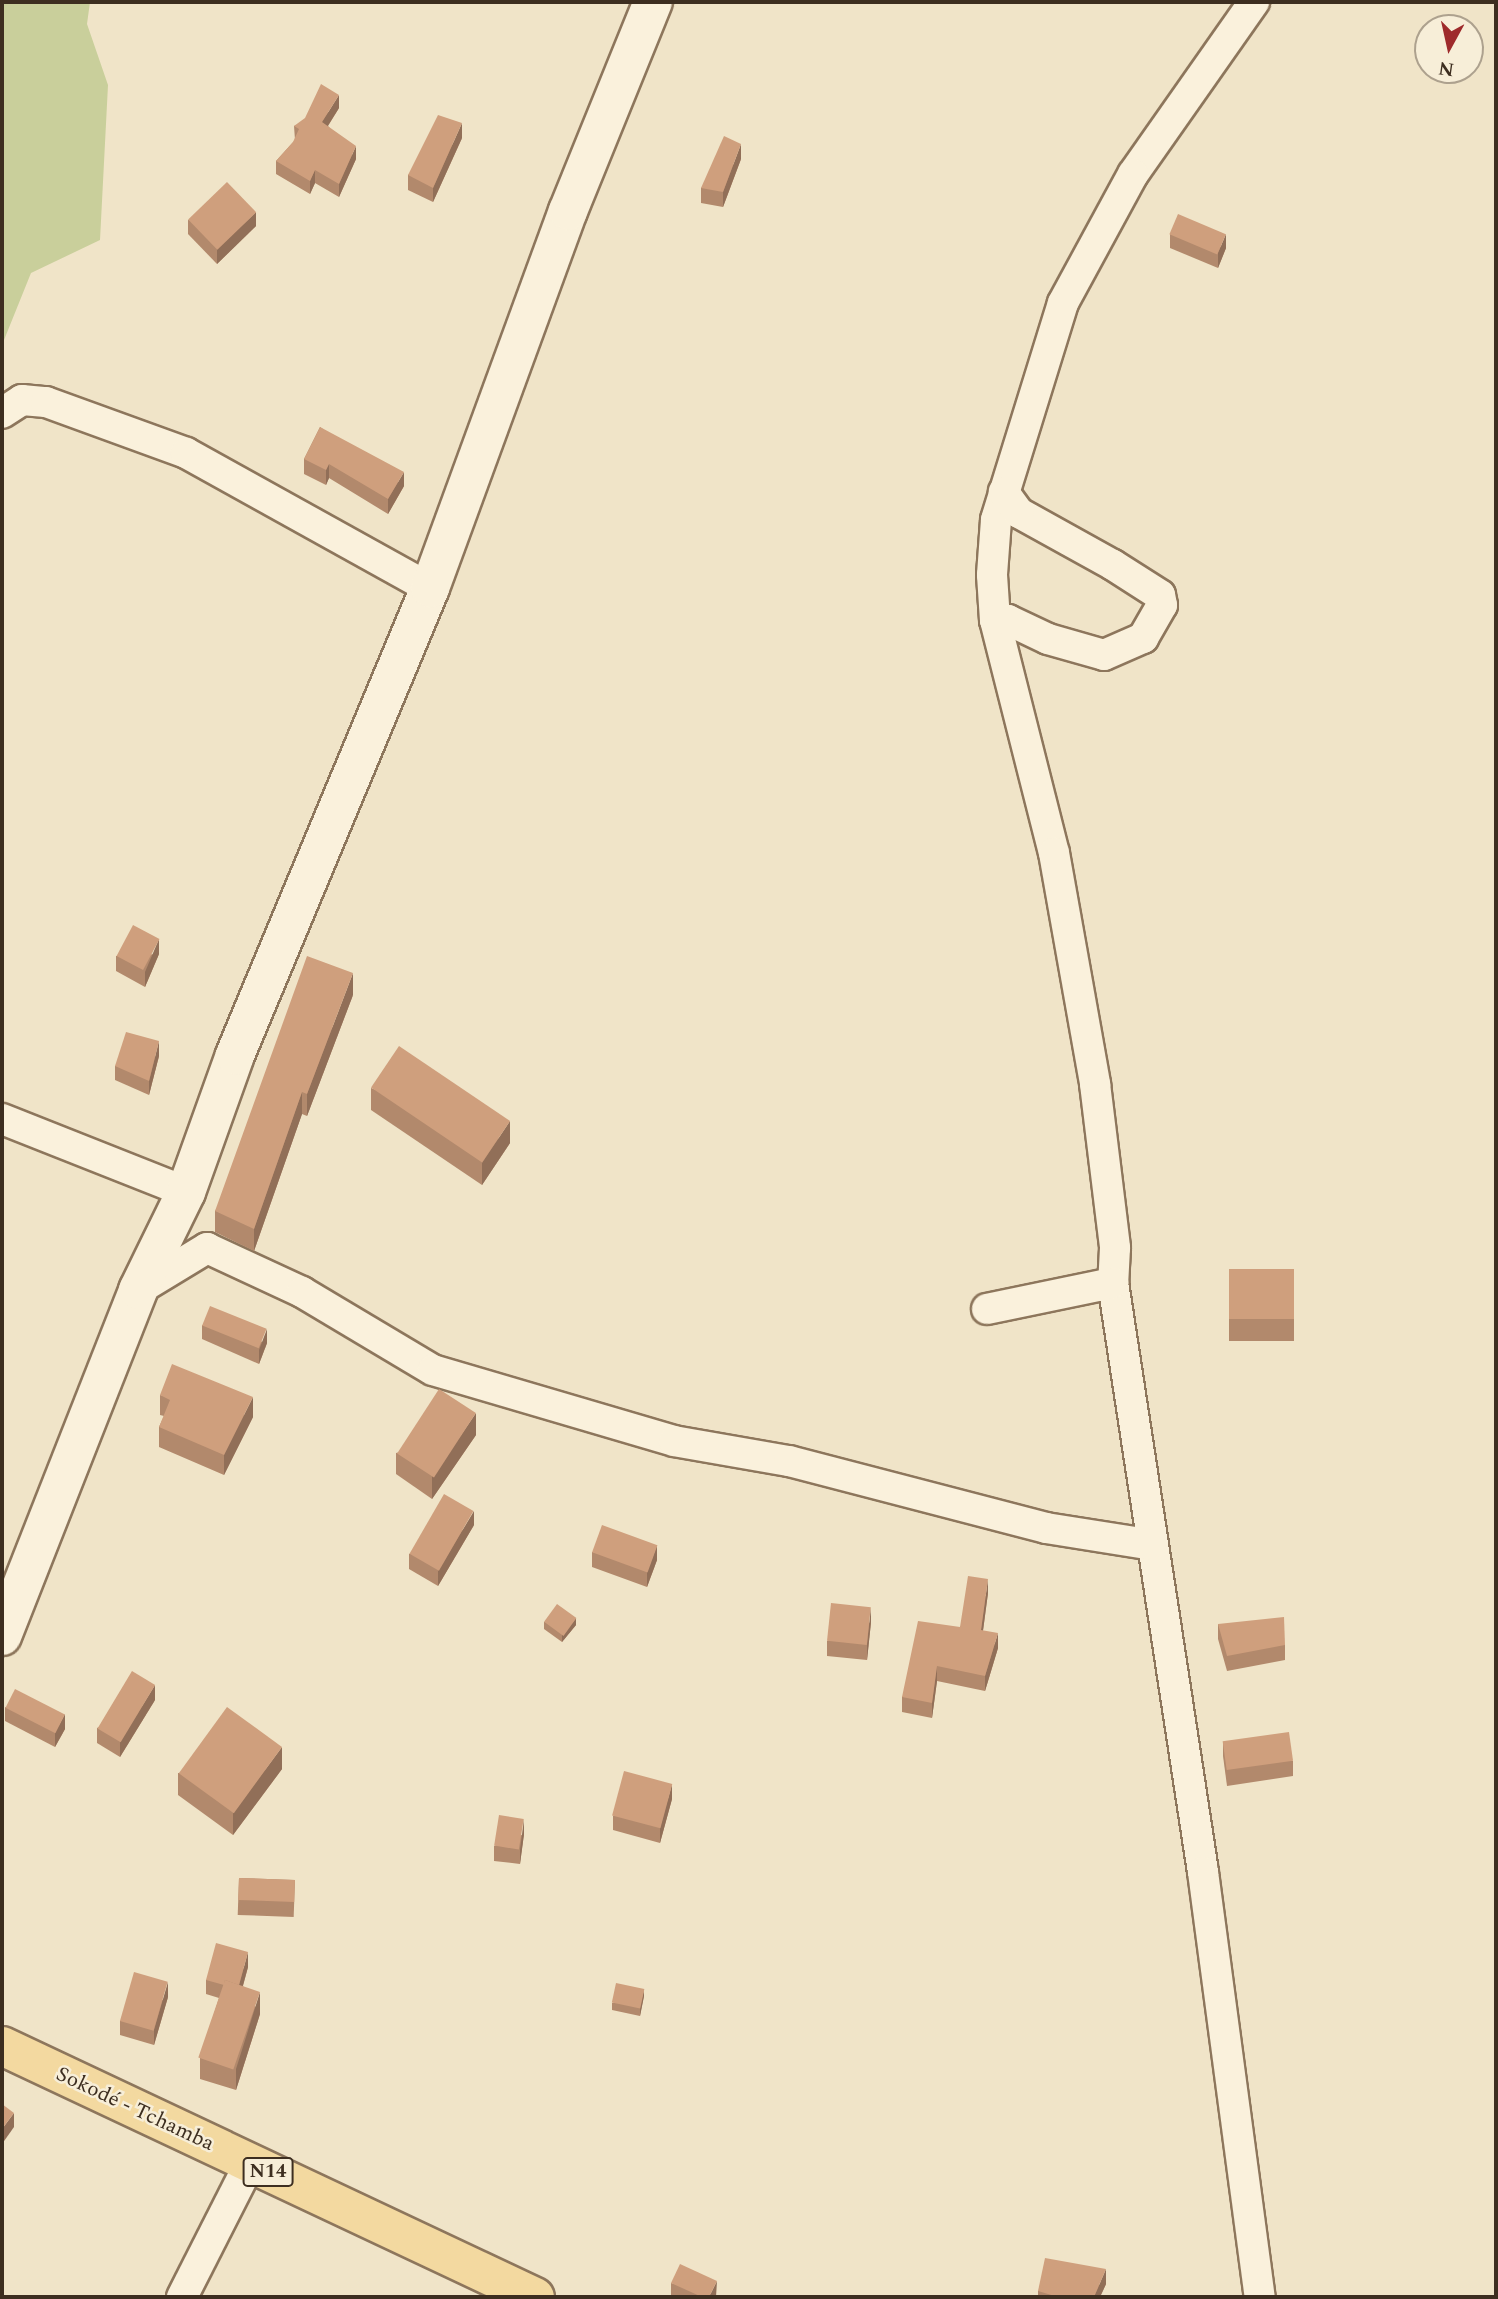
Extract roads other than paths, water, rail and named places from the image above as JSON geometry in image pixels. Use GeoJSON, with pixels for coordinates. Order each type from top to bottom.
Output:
{"type":"FeatureCollection","features":[{"type":"Feature","properties":{"kind":"main road"},"geometry":{"type":"LineString","coordinates":[[2,1636],[138,1290],[186,1192],[236,1055],[429,588],[568,211],[653,2]]}},
{"type":"Feature","properties":{"kind":"main road","name":"Sokodé - Tchamba"},"geometry":{"type":"LineString","coordinates":[[2,2046],[535,2297]]}},
{"type":"Feature","properties":{"kind":"street"},"geometry":{"type":"LineString","coordinates":[[1254,2],[1133,174],[1080,266],[1048,346],[996,520],[995,620],[1054,853],[1078,979],[1111,1210],[1112,1283],[1203,1872],[1260,2297]]}},
{"type":"Feature","properties":{"kind":"street"},"geometry":{"type":"LineString","coordinates":[[2,413],[22,400],[46,402],[186,453],[429,588]]}},
{"type":"Feature","properties":{"kind":"street"},"geometry":{"type":"LineString","coordinates":[[995,620],[1008,620],[1048,639],[1104,655],[1143,638],[1162,605],[1160,595],[1113,565],[1018,513],[1004,492]]}},
{"type":"Feature","properties":{"kind":"street"},"geometry":{"type":"LineString","coordinates":[[2,1119],[186,1192]]}},
{"type":"Feature","properties":{"kind":"street"},"geometry":{"type":"LineString","coordinates":[[138,1290],[207,1248],[302,1292],[433,1370],[674,1441],[789,1461],[1046,1528],[1153,1545]]}},
{"type":"Feature","properties":{"kind":"street"},"geometry":{"type":"LineString","coordinates":[[987,1309],[1112,1283]]}},
{"type":"Feature","properties":{"kind":"street"},"geometry":{"type":"LineString","coordinates":[[182,2297],[250,2163]]}}]}
